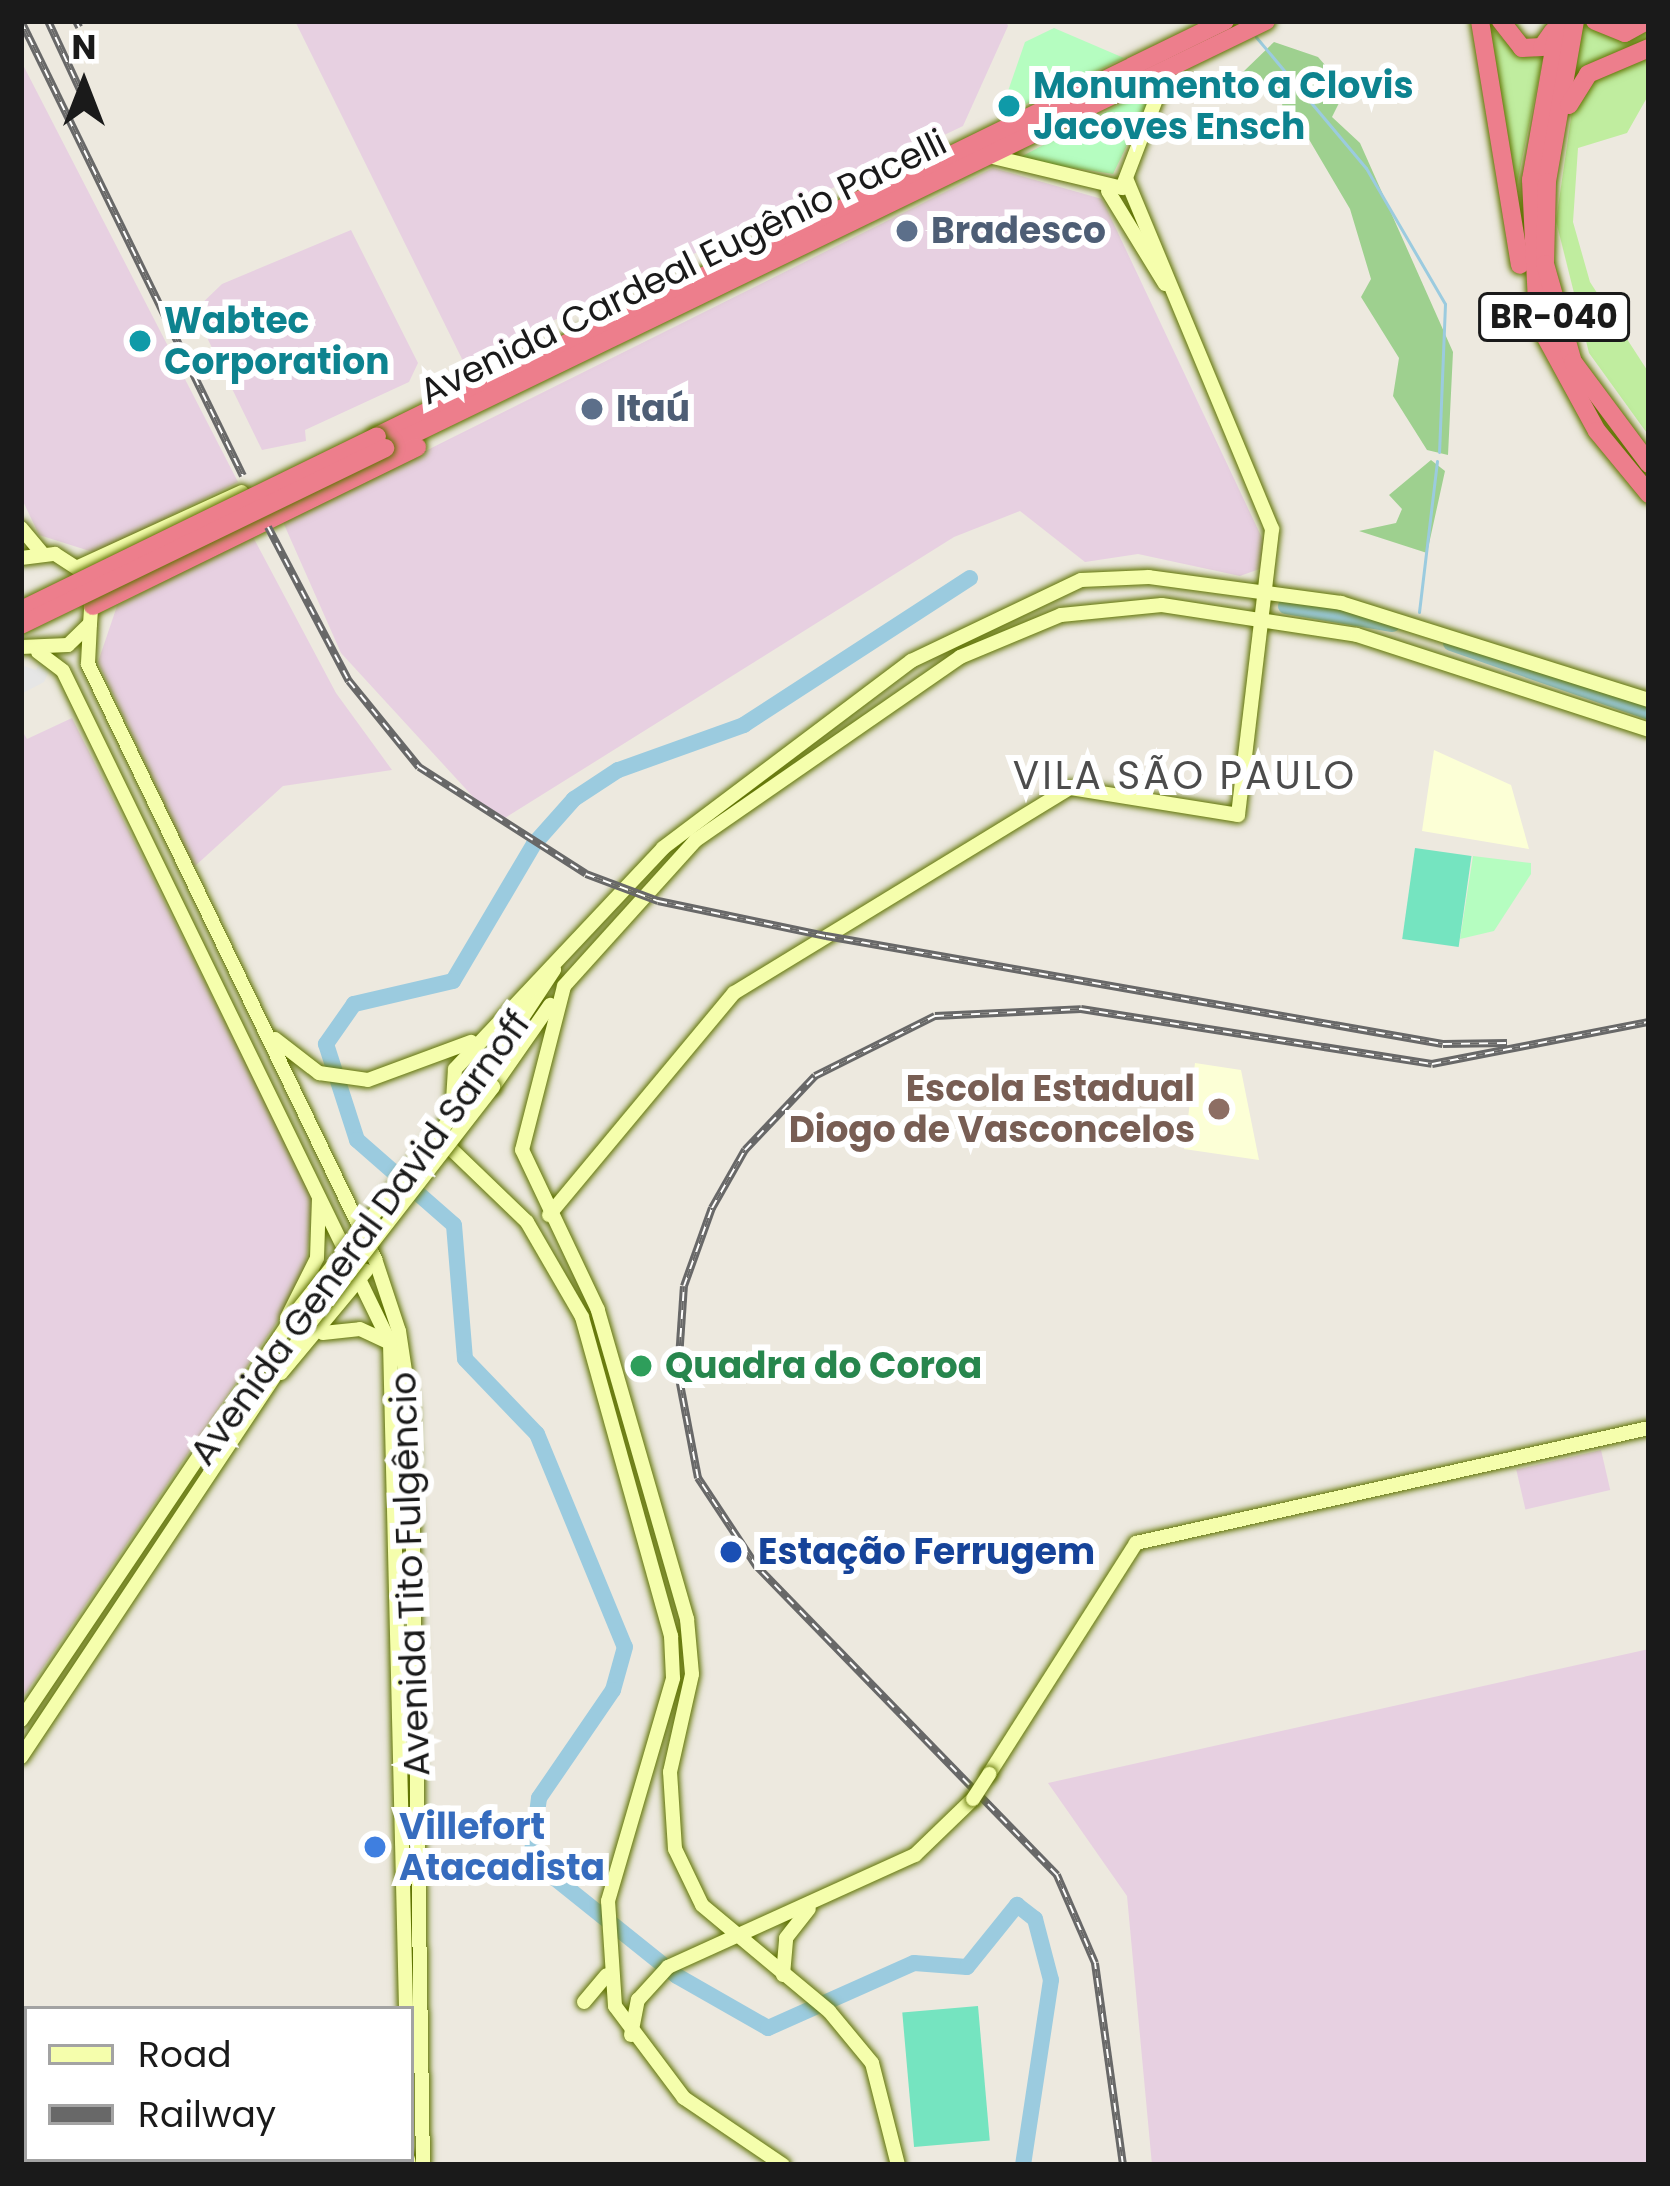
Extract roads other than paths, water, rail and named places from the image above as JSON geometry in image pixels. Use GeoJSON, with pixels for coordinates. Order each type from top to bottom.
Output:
{"type":"FeatureCollection","features":[{"type":"Feature","properties":{"kind":"highway","name":"Avenida Cardeal Eugênio Pacelli"},"geometry":{"type":"LineString","coordinates":[[565,358],[1225,21]]}},
{"type":"Feature","properties":{"kind":"highway","name":"Avenida Cardeal Eugênio Pacelli"},"geometry":{"type":"LineString","coordinates":[[21,610],[565,358],[1266,21]]}},
{"type":"Feature","properties":{"kind":"highway"},"geometry":{"type":"LineString","coordinates":[[1480,21],[1538,323]]}},
{"type":"Feature","properties":{"kind":"highway"},"geometry":{"type":"LineString","coordinates":[[1501,21],[1534,49],[1558,21]]}},
{"type":"Feature","properties":{"kind":"highway","name":"BR-040"},"geometry":{"type":"LineString","coordinates":[[1558,21],[1531,180],[1538,323],[1597,431],[1649,494]]}},
{"type":"Feature","properties":{"kind":"highway","name":"BR-040"},"geometry":{"type":"LineString","coordinates":[[1575,21],[1543,222],[1554,319],[1649,464]]}},
{"type":"Feature","properties":{"kind":"highway"},"geometry":{"type":"LineString","coordinates":[[1595,21],[1625,33],[1647,21]]}},
{"type":"Feature","properties":{"kind":"highway"},"geometry":{"type":"LineString","coordinates":[[1556,143],[1588,74],[1649,48]]}},
{"type":"Feature","properties":{"kind":"highway"},"geometry":{"type":"LineString","coordinates":[[452,391],[565,358]]}},
{"type":"Feature","properties":{"kind":"highway"},"geometry":{"type":"LineString","coordinates":[[91,615],[565,358]]}},
{"type":"Feature","properties":{"kind":"highway","name":"Avenida Cardeal Eugênio Pacelli"},"geometry":{"type":"LineString","coordinates":[[21,625],[381,442]]}},
{"type":"Feature","properties":{"kind":"main road"},"geometry":{"type":"LineString","coordinates":[[549,1215],[734,993],[1070,788],[1238,814],[1272,592],[1272,529],[1256,482],[1166,284],[1127,181],[1168,68]]}},
{"type":"Feature","properties":{"kind":"main road"},"geometry":{"type":"LineString","coordinates":[[985,154],[1108,190],[1127,181]]}},
{"type":"Feature","properties":{"kind":"main road"},"geometry":{"type":"LineString","coordinates":[[1108,190],[1166,284]]}},
{"type":"Feature","properties":{"kind":"main road","name":"Avenida Cardeal Eugênio Pacelli"},"geometry":{"type":"LineString","coordinates":[[78,567],[452,391]]}},
{"type":"Feature","properties":{"kind":"main road"},"geometry":{"type":"LineString","coordinates":[[21,528],[41,552],[78,567],[91,615],[88,664],[256,1015],[299,1064],[368,1080],[481,1037]]}},
{"type":"Feature","properties":{"kind":"main road"},"geometry":{"type":"LineString","coordinates":[[21,558],[41,552]]}},
{"type":"Feature","properties":{"kind":"main road"},"geometry":{"type":"LineString","coordinates":[[783,2165],[684,2098],[631,2035],[615,2006],[607,1967],[615,1873],[674,1678],[671,1636],[582,1317],[526,1222],[450,1148],[446,1090],[481,1037],[663,848],[918,657],[981,619],[1082,580],[1272,592],[1428,623],[1649,700]]}},
{"type":"Feature","properties":{"kind":"main road"},"geometry":{"type":"LineString","coordinates":[[918,657],[960,657],[1098,607],[1268,621],[1435,655],[1649,730]]}},
{"type":"Feature","properties":{"kind":"main road"},"geometry":{"type":"LineString","coordinates":[[21,647],[38,652],[68,645],[91,615]]}},
{"type":"Feature","properties":{"kind":"main road"},"geometry":{"type":"LineString","coordinates":[[960,657],[981,619]]}},
{"type":"Feature","properties":{"kind":"main road","name":"Avenida General David Sarnoff"},"geometry":{"type":"LineString","coordinates":[[38,652],[63,671],[317,1187]]}},
{"type":"Feature","properties":{"kind":"main road","name":"Avenida General David Sarnoff"},"geometry":{"type":"LineString","coordinates":[[21,1720],[296,1312],[664,867],[960,657]]}},
{"type":"Feature","properties":{"kind":"main road","name":"Avenida General David Sarnoff"},"geometry":{"type":"LineString","coordinates":[[21,1757],[272,1379],[314,1329],[488,1083],[577,935]]}},
{"type":"Feature","properties":{"kind":"main road"},"geometry":{"type":"LineString","coordinates":[[564,986],[523,1129],[525,1174],[598,1310],[687,1619],[692,1674],[668,1790],[675,1849],[702,1905],[850,2032],[885,2094],[896,2162]]}},
{"type":"Feature","properties":{"kind":"main road","name":"Avenida Tito Fulgêncio"},"geometry":{"type":"LineString","coordinates":[[256,1015],[375,1259],[411,1412],[423,2165]]}},
{"type":"Feature","properties":{"kind":"main road"},"geometry":{"type":"LineString","coordinates":[[275,1341],[317,1258],[317,1187]]}},
{"type":"Feature","properties":{"kind":"main road","name":"Avenida Tito Fulgêncio"},"geometry":{"type":"LineString","coordinates":[[317,1187],[365,1273],[390,1343],[406,2006]]}},
{"type":"Feature","properties":{"kind":"main road"},"geometry":{"type":"LineString","coordinates":[[314,1329],[375,1259]]}},
{"type":"Feature","properties":{"kind":"main road"},"geometry":{"type":"LineString","coordinates":[[314,1329],[340,1326],[390,1343]]}},
{"type":"Feature","properties":{"kind":"main road"},"geometry":{"type":"LineString","coordinates":[[615,2006],[639,1997],[668,1967],[915,1855],[973,1799],[1136,1543],[1649,1428]]}},
{"type":"Feature","properties":{"kind":"main road"},"geometry":{"type":"LineString","coordinates":[[783,1975],[786,1937],[818,1902]]}},
{"type":"Feature","properties":{"kind":"main road"},"geometry":{"type":"LineString","coordinates":[[584,2002],[607,1967]]}},
{"type":"Feature","properties":{"kind":"main road"},"geometry":{"type":"LineString","coordinates":[[631,2035],[639,1997]]}},
{"type":"Feature","properties":{"kind":"waterway"},"geometry":{"type":"LineString","coordinates":[[1256,37],[1366,168],[1445,304],[1439,452]]}},
{"type":"Feature","properties":{"kind":"waterway"},"geometry":{"type":"LineString","coordinates":[[1419,612],[1437,461]]}},
{"type":"Feature","properties":{"kind":"waterway"},"geometry":{"type":"LineString","coordinates":[[970,578],[744,725],[618,770],[574,799],[534,844],[453,981],[354,1004],[326,1044],[357,1140],[454,1225],[465,1359],[537,1434],[625,1647],[613,1690],[539,1798],[531,1859],[677,1976],[768,2028],[914,1963],[967,1967],[1017,1905],[1035,1919],[1051,1980],[1023,2165]]}},
{"type":"Feature","properties":{"kind":"waterway"},"geometry":{"type":"LineString","coordinates":[[1286,606],[1392,624]]}},
{"type":"Feature","properties":{"kind":"waterway"},"geometry":{"type":"LineString","coordinates":[[1451,643],[1649,712]]}},
{"type":"Feature","properties":{"kind":"railway"},"geometry":{"type":"LineString","coordinates":[[21,21],[243,476]]}},
{"type":"Feature","properties":{"kind":"railway"},"geometry":{"type":"LineString","coordinates":[[48,21],[80,90]]}},
{"type":"Feature","properties":{"kind":"railway"},"geometry":{"type":"LineString","coordinates":[[76,21],[79,27]]}},
{"type":"Feature","properties":{"kind":"railway"},"geometry":{"type":"LineString","coordinates":[[268,527],[349,681],[419,767],[586,874],[658,901],[826,936],[1443,1044],[1507,1043]]}},
{"type":"Feature","properties":{"kind":"railway"},"geometry":{"type":"LineString","coordinates":[[1123,2165],[1095,1963],[1057,1875],[757,1567],[698,1478],[678,1373],[684,1286],[712,1208],[745,1150],[815,1076],[935,1016],[1081,1009],[1432,1064],[1649,1022]]}},
{"type":"Feature","properties":{"kind":"place","name":"Monumento a Clovis Jacoves Ensch"},"geometry":{"type":"Point","coordinates":[1009,106]}},
{"type":"Feature","properties":{"kind":"place","name":"Bradesco"},"geometry":{"type":"Point","coordinates":[907,231]}},
{"type":"Feature","properties":{"kind":"place","name":"Wabtec Corporation"},"geometry":{"type":"Point","coordinates":[140,341]}},
{"type":"Feature","properties":{"kind":"place","name":"Itaú"},"geometry":{"type":"Point","coordinates":[592,409]}},
{"type":"Feature","properties":{"kind":"place","name":"Escola Estadual Diogo de Vasconcelos"},"geometry":{"type":"Point","coordinates":[1219,1109]}},
{"type":"Feature","properties":{"kind":"place","name":"Quadra do Coroa"},"geometry":{"type":"Point","coordinates":[641,1366]}},
{"type":"Feature","properties":{"kind":"place","name":"Estação Ferrugem"},"geometry":{"type":"Point","coordinates":[731,1552]}},
{"type":"Feature","properties":{"kind":"place","name":"Villefort Atacadista"},"geometry":{"type":"Point","coordinates":[375,1847]}},
{"type":"Feature","properties":{"kind":"district","name":"VILA SÃO PAULO"},"geometry":{"type":"Point","coordinates":[1185,776]}}]}
